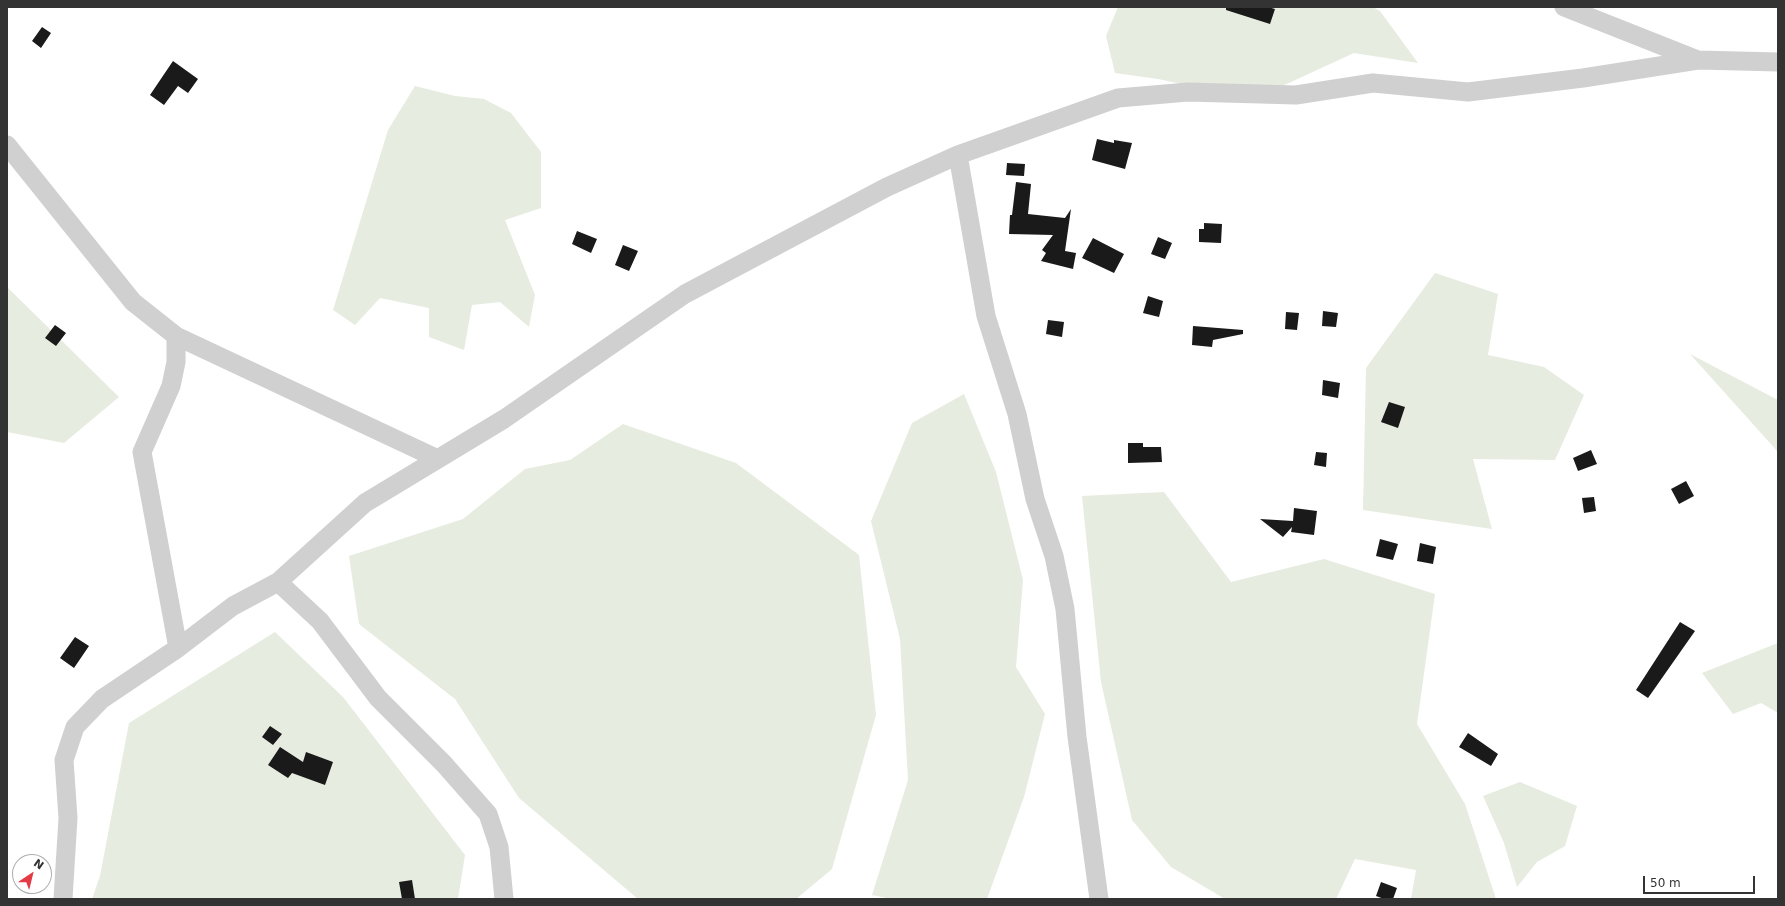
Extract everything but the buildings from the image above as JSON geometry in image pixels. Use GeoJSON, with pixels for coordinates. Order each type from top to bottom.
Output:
{"type":"FeatureCollection","features":[{"type":"Feature","properties":{"kind":"street"},"geometry":{"type":"LineString","coordinates":[[1564,7],[1698,60]]}},
{"type":"Feature","properties":{"kind":"street"},"geometry":{"type":"LineString","coordinates":[[63,899],[68,818],[64,760],[75,727],[102,699],[178,648],[233,606],[278,582],[365,503],[504,419],[685,294],[887,188],[958,155],[1118,98],[1188,92],[1296,95],[1373,83],[1468,92],[1583,78],[1698,60],[1778,62]]}},
{"type":"Feature","properties":{"kind":"street"},"geometry":{"type":"LineString","coordinates":[[7,145],[133,302],[176,336],[438,459]]}},
{"type":"Feature","properties":{"kind":"street"},"geometry":{"type":"LineString","coordinates":[[958,155],[986,316],[1017,414],[1035,499],[1054,556],[1065,609],[1077,738],[1099,899]]}},
{"type":"Feature","properties":{"kind":"street"},"geometry":{"type":"LineString","coordinates":[[176,336],[176,362],[172,386],[142,452],[178,648]]}},
{"type":"Feature","properties":{"kind":"street"},"geometry":{"type":"LineString","coordinates":[[278,582],[320,621],[378,698],[444,764],[488,814],[499,847],[504,899]]}},
{"type":"Feature","properties":{"kind":"shaded area"},"geometry":{"type":"Polygon","coordinates":[[[1118,7],[1373,7],[1380,11],[1418,63],[1354,53],[1278,88],[1197,87],[1158,79],[1115,73],[1106,36],[1118,7]]]}},
{"type":"Feature","properties":{"kind":"shaded area"},"geometry":{"type":"Polygon","coordinates":[[[415,86],[455,96],[484,99],[511,113],[541,152],[541,208],[505,220],[535,295],[529,327],[500,302],[472,305],[464,350],[429,337],[429,308],[380,298],[355,325],[333,310],[388,130],[415,86]]]}},
{"type":"Feature","properties":{"kind":"shaded area"},"geometry":{"type":"Polygon","coordinates":[[[1435,273],[1498,294],[1488,355],[1544,367],[1584,395],[1555,460],[1473,459],[1492,529],[1363,510],[1366,368],[1435,273]]]}},
{"type":"Feature","properties":{"kind":"shaded area"},"geometry":{"type":"Polygon","coordinates":[[[7,287],[119,397],[64,443],[7,432],[7,287]]]}},
{"type":"Feature","properties":{"kind":"shaded area"},"geometry":{"type":"Polygon","coordinates":[[[1690,354],[1778,400],[1778,452],[1690,354]]]}},
{"type":"Feature","properties":{"kind":"shaded area"},"geometry":{"type":"Polygon","coordinates":[[[964,394],[996,472],[1023,580],[1016,667],[1045,714],[1024,797],[987,899],[892,899],[872,895],[908,780],[900,639],[871,521],[912,423],[964,394]]]}},
{"type":"Feature","properties":{"kind":"shaded area"},"geometry":{"type":"Polygon","coordinates":[[[623,424],[736,463],[859,555],[876,715],[832,869],[796,899],[638,899],[519,798],[455,699],[359,624],[349,556],[463,519],[525,469],[570,460],[623,424]]]}},
{"type":"Feature","properties":{"kind":"shaded area"},"geometry":{"type":"Polygon","coordinates":[[[1164,492],[1231,582],[1324,559],[1435,594],[1417,724],[1465,804],[1496,899],[1411,899],[1416,870],[1355,859],[1336,899],[1225,899],[1171,867],[1132,820],[1101,682],[1082,496],[1164,492]]]}},
{"type":"Feature","properties":{"kind":"shaded area"},"geometry":{"type":"Polygon","coordinates":[[[275,632],[343,697],[465,855],[458,899],[92,899],[100,876],[129,723],[275,632]]]}},
{"type":"Feature","properties":{"kind":"shaded area"},"geometry":{"type":"Polygon","coordinates":[[[1778,643],[1778,713],[1761,703],[1733,714],[1702,673],[1778,643]]]}},
{"type":"Feature","properties":{"kind":"shaded area"},"geometry":{"type":"Polygon","coordinates":[[[1520,782],[1577,806],[1565,846],[1537,862],[1517,887],[1504,843],[1483,796],[1520,782]]]}}]}
